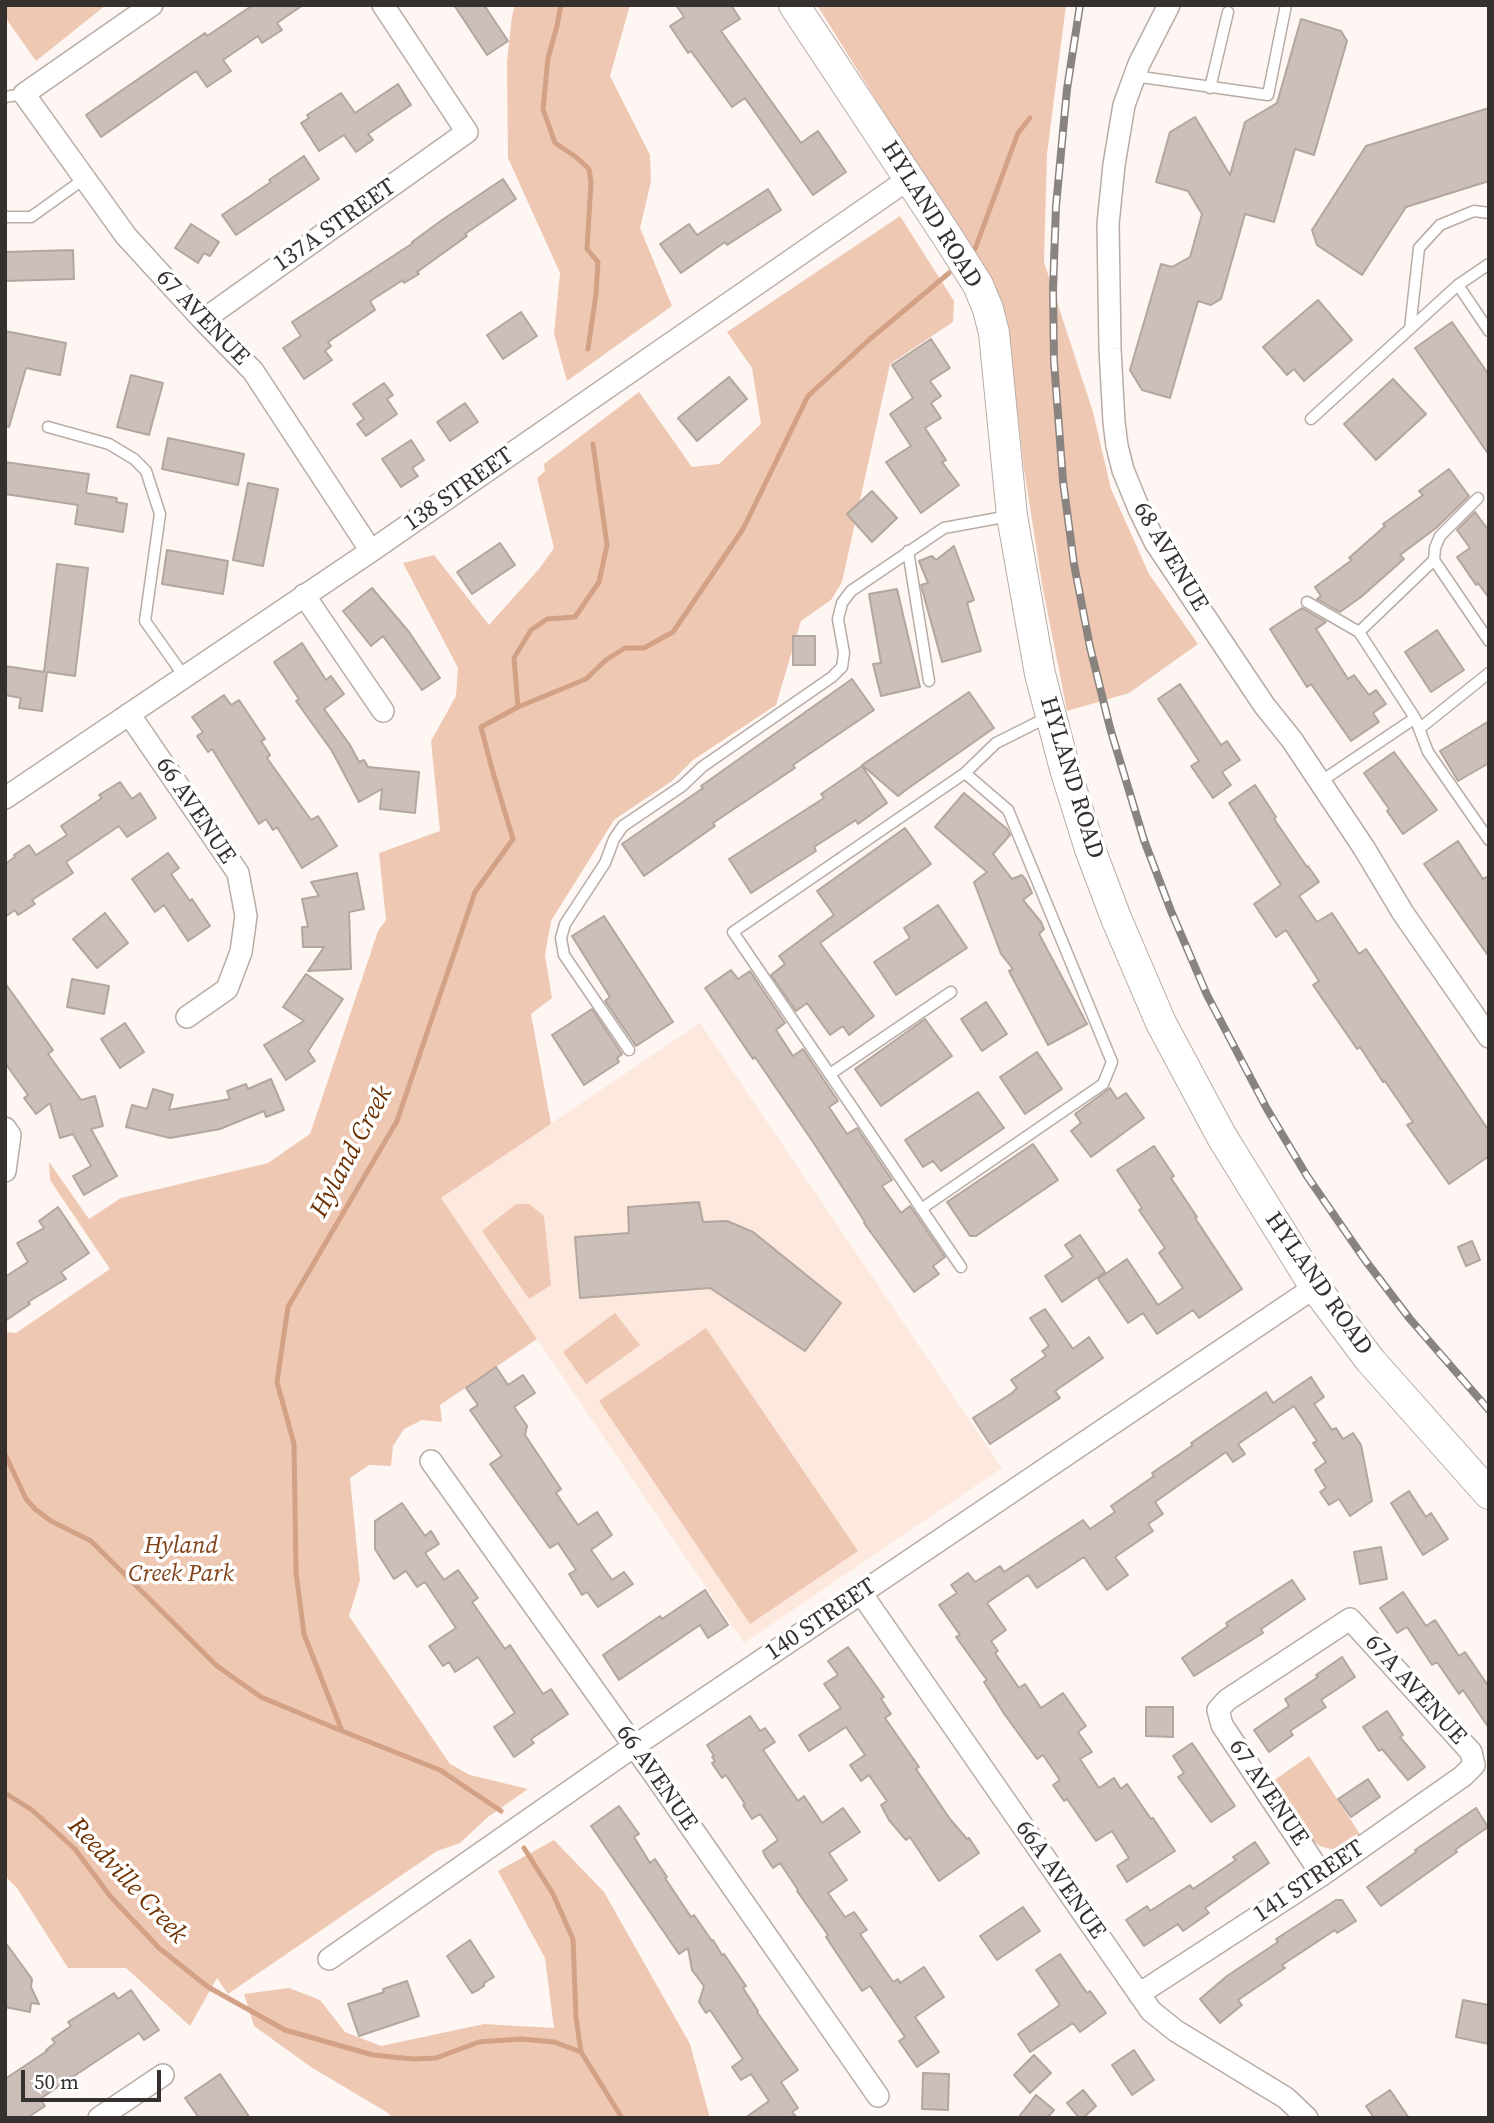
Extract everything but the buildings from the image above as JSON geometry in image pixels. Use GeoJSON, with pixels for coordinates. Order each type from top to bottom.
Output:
{"type":"FeatureCollection","features":[{"type":"Feature","properties":{"kind":"street"},"geometry":{"type":"LineString","coordinates":[[14,95],[152,5]]}},
{"type":"Feature","properties":{"kind":"street","name":"137A STREET"},"geometry":{"type":"LineString","coordinates":[[203,320],[467,132],[383,5]]}},
{"type":"Feature","properties":{"kind":"street","name":"HYLAND ROAD"},"geometry":{"type":"LineString","coordinates":[[794,5],[978,285],[988,309],[994,333],[1012,516],[1030,624],[1051,716],[1090,849],[1161,1023],[1222,1137],[1315,1287],[1399,1395],[1489,1494]]}},
{"type":"Feature","properties":{"kind":"street","name":"68 AVENUE"},"geometry":{"type":"LineString","coordinates":[[1169,5],[1146,47],[1125,104],[1108,224],[1110,349],[1114,422],[1120,458],[1131,492],[1155,542],[1264,705],[1292,740],[1364,848],[1403,913],[1489,1037]]}},
{"type":"Feature","properties":{"kind":"street","name":"67 AVENUE"},"geometry":{"type":"LineString","coordinates":[[14,95],[84,179],[125,236],[253,371],[370,551]]}},
{"type":"Feature","properties":{"kind":"street","name":"138 STREET"},"geometry":{"type":"LineString","coordinates":[[5,798],[370,551],[909,178]]}},
{"type":"Feature","properties":{"kind":"street"},"geometry":{"type":"LineString","coordinates":[[304,595],[383,711]]}},
{"type":"Feature","properties":{"kind":"street","name":"66 AVENUE"},"geometry":{"type":"LineString","coordinates":[[129,714],[237,873],[246,916],[241,952],[227,989],[187,1017]]}},
{"type":"Feature","properties":{"kind":"street"},"geometry":{"type":"LineString","coordinates":[[5,1128],[10,1135],[5,1171]]}},
{"type":"Feature","properties":{"kind":"street","name":"140 STREET"},"geometry":{"type":"LineString","coordinates":[[329,1959],[634,1746],[1315,1287]]}},
{"type":"Feature","properties":{"kind":"street","name":"66 AVENUE"},"geometry":{"type":"LineString","coordinates":[[431,1461],[878,2096]]}},
{"type":"Feature","properties":{"kind":"street","name":"66A AVENUE"},"geometry":{"type":"LineString","coordinates":[[861,1593],[1151,2011],[1165,2024],[1286,2098],[1307,2118]]}},
{"type":"Feature","properties":{"kind":"street","name":"67 AVENUE"},"geometry":{"type":"LineString","coordinates":[[1322,1875],[1222,1725],[1218,1710],[1227,1700],[1350,1619]]}},
{"type":"Feature","properties":{"kind":"street","name":"67A AVENUE"},"geometry":{"type":"LineString","coordinates":[[1350,1619],[1471,1752],[1474,1765]]}},
{"type":"Feature","properties":{"kind":"street","name":"141 STREET"},"geometry":{"type":"LineString","coordinates":[[1139,1994],[1322,1875],[1464,1776],[1474,1765]]}},
{"type":"Feature","properties":{"kind":"street"},"geometry":{"type":"LineString","coordinates":[[99,2118],[122,2112],[163,2075]]}},
{"type":"Feature","properties":{"kind":"lane"},"geometry":{"type":"LineString","coordinates":[[1134,76],[1268,95],[1286,5]]}},
{"type":"Feature","properties":{"kind":"lane"},"geometry":{"type":"LineString","coordinates":[[1210,88],[1228,12]]}},
{"type":"Feature","properties":{"kind":"lane"},"geometry":{"type":"LineString","coordinates":[[5,217],[31,217],[84,179]]}},
{"type":"Feature","properties":{"kind":"lane"},"geometry":{"type":"LineString","coordinates":[[1410,329],[1419,248],[1440,225],[1474,211],[1489,214]]}},
{"type":"Feature","properties":{"kind":"lane"},"geometry":{"type":"LineString","coordinates":[[1311,419],[1458,285],[1489,264]]}},
{"type":"Feature","properties":{"kind":"lane"},"geometry":{"type":"LineString","coordinates":[[1458,285],[1489,331]]}},
{"type":"Feature","properties":{"kind":"lane"},"geometry":{"type":"LineString","coordinates":[[48,427],[109,444],[134,459],[146,471],[160,514],[145,621],[184,677]]}},
{"type":"Feature","properties":{"kind":"lane"},"geometry":{"type":"LineString","coordinates":[[1478,498],[1440,536],[1434,560],[1489,641]]}},
{"type":"Feature","properties":{"kind":"lane"},"geometry":{"type":"LineString","coordinates":[[629,1051],[564,955],[561,938],[565,924],[604,863],[623,826],[682,786],[702,767],[832,677],[842,667],[844,653],[838,619],[842,603],[851,591],[944,528],[1012,516]]}},
{"type":"Feature","properties":{"kind":"lane"},"geometry":{"type":"LineString","coordinates":[[908,551],[929,681]]}},
{"type":"Feature","properties":{"kind":"lane"},"geometry":{"type":"LineString","coordinates":[[1359,632],[1434,560]]}},
{"type":"Feature","properties":{"kind":"lane"},"geometry":{"type":"LineString","coordinates":[[1307,602],[1359,632],[1417,723],[1428,752],[1489,841]]}},
{"type":"Feature","properties":{"kind":"lane"},"geometry":{"type":"LineString","coordinates":[[1320,782],[1417,723],[1489,673]]}},
{"type":"Feature","properties":{"kind":"lane"},"geometry":{"type":"LineString","coordinates":[[961,1267],[733,932],[965,773],[996,743],[1051,716]]}},
{"type":"Feature","properties":{"kind":"lane"},"geometry":{"type":"LineString","coordinates":[[922,1209],[1103,1084],[1112,1062],[1008,810],[965,773]]}},
{"type":"Feature","properties":{"kind":"lane"},"geometry":{"type":"LineString","coordinates":[[830,1074],[951,992]]}},
{"type":"Feature","properties":{"kind":"shaded area"},"geometry":{"type":"Polygon","coordinates":[[[700,1023],[1002,1468],[744,1643],[441,1198],[700,1023]]]}},
{"type":"Feature","properties":{"kind":"green space"},"geometry":{"type":"Polygon","coordinates":[[[5,5],[106,5],[36,61],[5,17],[5,5]]]}},
{"type":"Feature","properties":{"kind":"green space"},"geometry":{"type":"Polygon","coordinates":[[[515,5],[630,5],[610,76],[650,155],[651,181],[640,228],[672,306],[567,381],[554,334],[560,273],[508,158],[507,62],[515,5]]]}},
{"type":"Feature","properties":{"kind":"green space"},"geometry":{"type":"Polygon","coordinates":[[[817,5],[1066,5],[1047,154],[1044,262],[1093,412],[1111,489],[1149,574],[1198,644],[1129,693],[1067,711],[1042,584],[1024,469],[1008,329],[991,284],[817,5]]]}},
{"type":"Feature","properties":{"kind":"green space","name":"Hyland Creek Park"},"geometry":{"type":"Polygon","coordinates":[[[900,216],[954,301],[953,322],[890,364],[842,582],[831,600],[801,621],[776,705],[693,760],[672,781],[614,820],[551,921],[545,955],[552,998],[531,1014],[551,1124],[441,1198],[537,1339],[440,1405],[442,1422],[422,1420],[404,1429],[393,1446],[391,1466],[369,1465],[350,1478],[360,1580],[349,1616],[450,1764],[470,1775],[528,1789],[488,1817],[460,1843],[437,1851],[228,1994],[217,1978],[190,2026],[126,1968],[68,1968],[17,1888],[5,1876],[5,1332],[16,1333],[110,1269],[50,1180],[49,1162],[89,1219],[121,1198],[268,1163],[310,1134],[378,931],[386,920],[379,853],[440,831],[431,741],[456,696],[458,668],[403,563],[434,555],[489,625],[554,548],[537,478],[545,471],[544,464],[639,392],[692,467],[719,464],[761,424],[752,368],[727,332],[900,216]]]}},
{"type":"Feature","properties":{"kind":"green space"},"geometry":{"type":"Polygon","coordinates":[[[516,1204],[529,1204],[544,1216],[551,1285],[529,1299],[482,1231],[516,1204]]]}},
{"type":"Feature","properties":{"kind":"green space"},"geometry":{"type":"Polygon","coordinates":[[[615,1313],[640,1345],[586,1384],[563,1352],[615,1313]]]}},
{"type":"Feature","properties":{"kind":"green space"},"geometry":{"type":"Polygon","coordinates":[[[706,1328],[858,1551],[750,1624],[599,1401],[706,1328]]]}},
{"type":"Feature","properties":{"kind":"green space"},"geometry":{"type":"Polygon","coordinates":[[[1309,1756],[1360,1834],[1340,1848],[1330,1849],[1312,1840],[1273,1781],[1309,1756]]]}},
{"type":"Feature","properties":{"kind":"green space"},"geometry":{"type":"Polygon","coordinates":[[[554,1840],[604,1892],[690,2044],[710,2118],[393,2118],[311,2067],[254,2026],[244,1994],[289,1988],[320,2000],[345,2032],[381,2046],[484,2024],[554,2028],[545,1958],[498,1871],[554,1840]]]}},
{"type":"Feature","properties":{"kind":"waterway","name":"Hyland Creek"},"geometry":{"type":"LineString","coordinates":[[561,5],[548,58],[543,109],[555,143],[589,169],[591,182],[587,249],[598,262],[588,349]]}},
{"type":"Feature","properties":{"kind":"waterway"},"geometry":{"type":"LineString","coordinates":[[975,249],[1018,133],[1030,118]]}},
{"type":"Feature","properties":{"kind":"waterway"},"geometry":{"type":"LineString","coordinates":[[518,707],[586,679],[606,660],[625,648],[644,648],[673,632],[743,529],[808,396],[870,339],[949,273]]}},
{"type":"Feature","properties":{"kind":"waterway","name":"Hyland Creek"},"geometry":{"type":"LineString","coordinates":[[501,1811],[440,1770],[342,1731],[304,1634],[296,1572],[294,1444],[277,1382],[288,1307],[397,1121],[475,892],[513,839],[481,727],[518,707],[514,658],[531,630],[547,619],[575,617],[599,582],[607,545],[593,444]]}},
{"type":"Feature","properties":{"kind":"waterway"},"geometry":{"type":"LineString","coordinates":[[5,1454],[26,1499],[35,1509],[51,1521],[91,1541],[217,1666],[261,1697],[342,1731]]}},
{"type":"Feature","properties":{"kind":"waterway","name":"Reedville Creek"},"geometry":{"type":"LineString","coordinates":[[5,1793],[32,1810],[75,1849],[110,1896],[159,1948],[208,1987],[285,2030],[373,2055],[413,2059],[436,2058],[479,2042],[521,2039],[554,2042],[581,2052]]}},
{"type":"Feature","properties":{"kind":"waterway","name":"Hyland Creek"},"geometry":{"type":"LineString","coordinates":[[524,1848],[553,1894],[573,1939],[576,2018],[581,2052],[622,2118]]}},
{"type":"Feature","properties":{"kind":"railway"},"geometry":{"type":"LineString","coordinates":[[1080,5],[1067,89],[1056,206],[1054,361],[1063,481],[1074,564],[1090,647],[1110,728],[1144,840],[1171,911],[1207,995],[1267,1109],[1307,1176],[1365,1260],[1410,1319],[1489,1410]]}}]}
